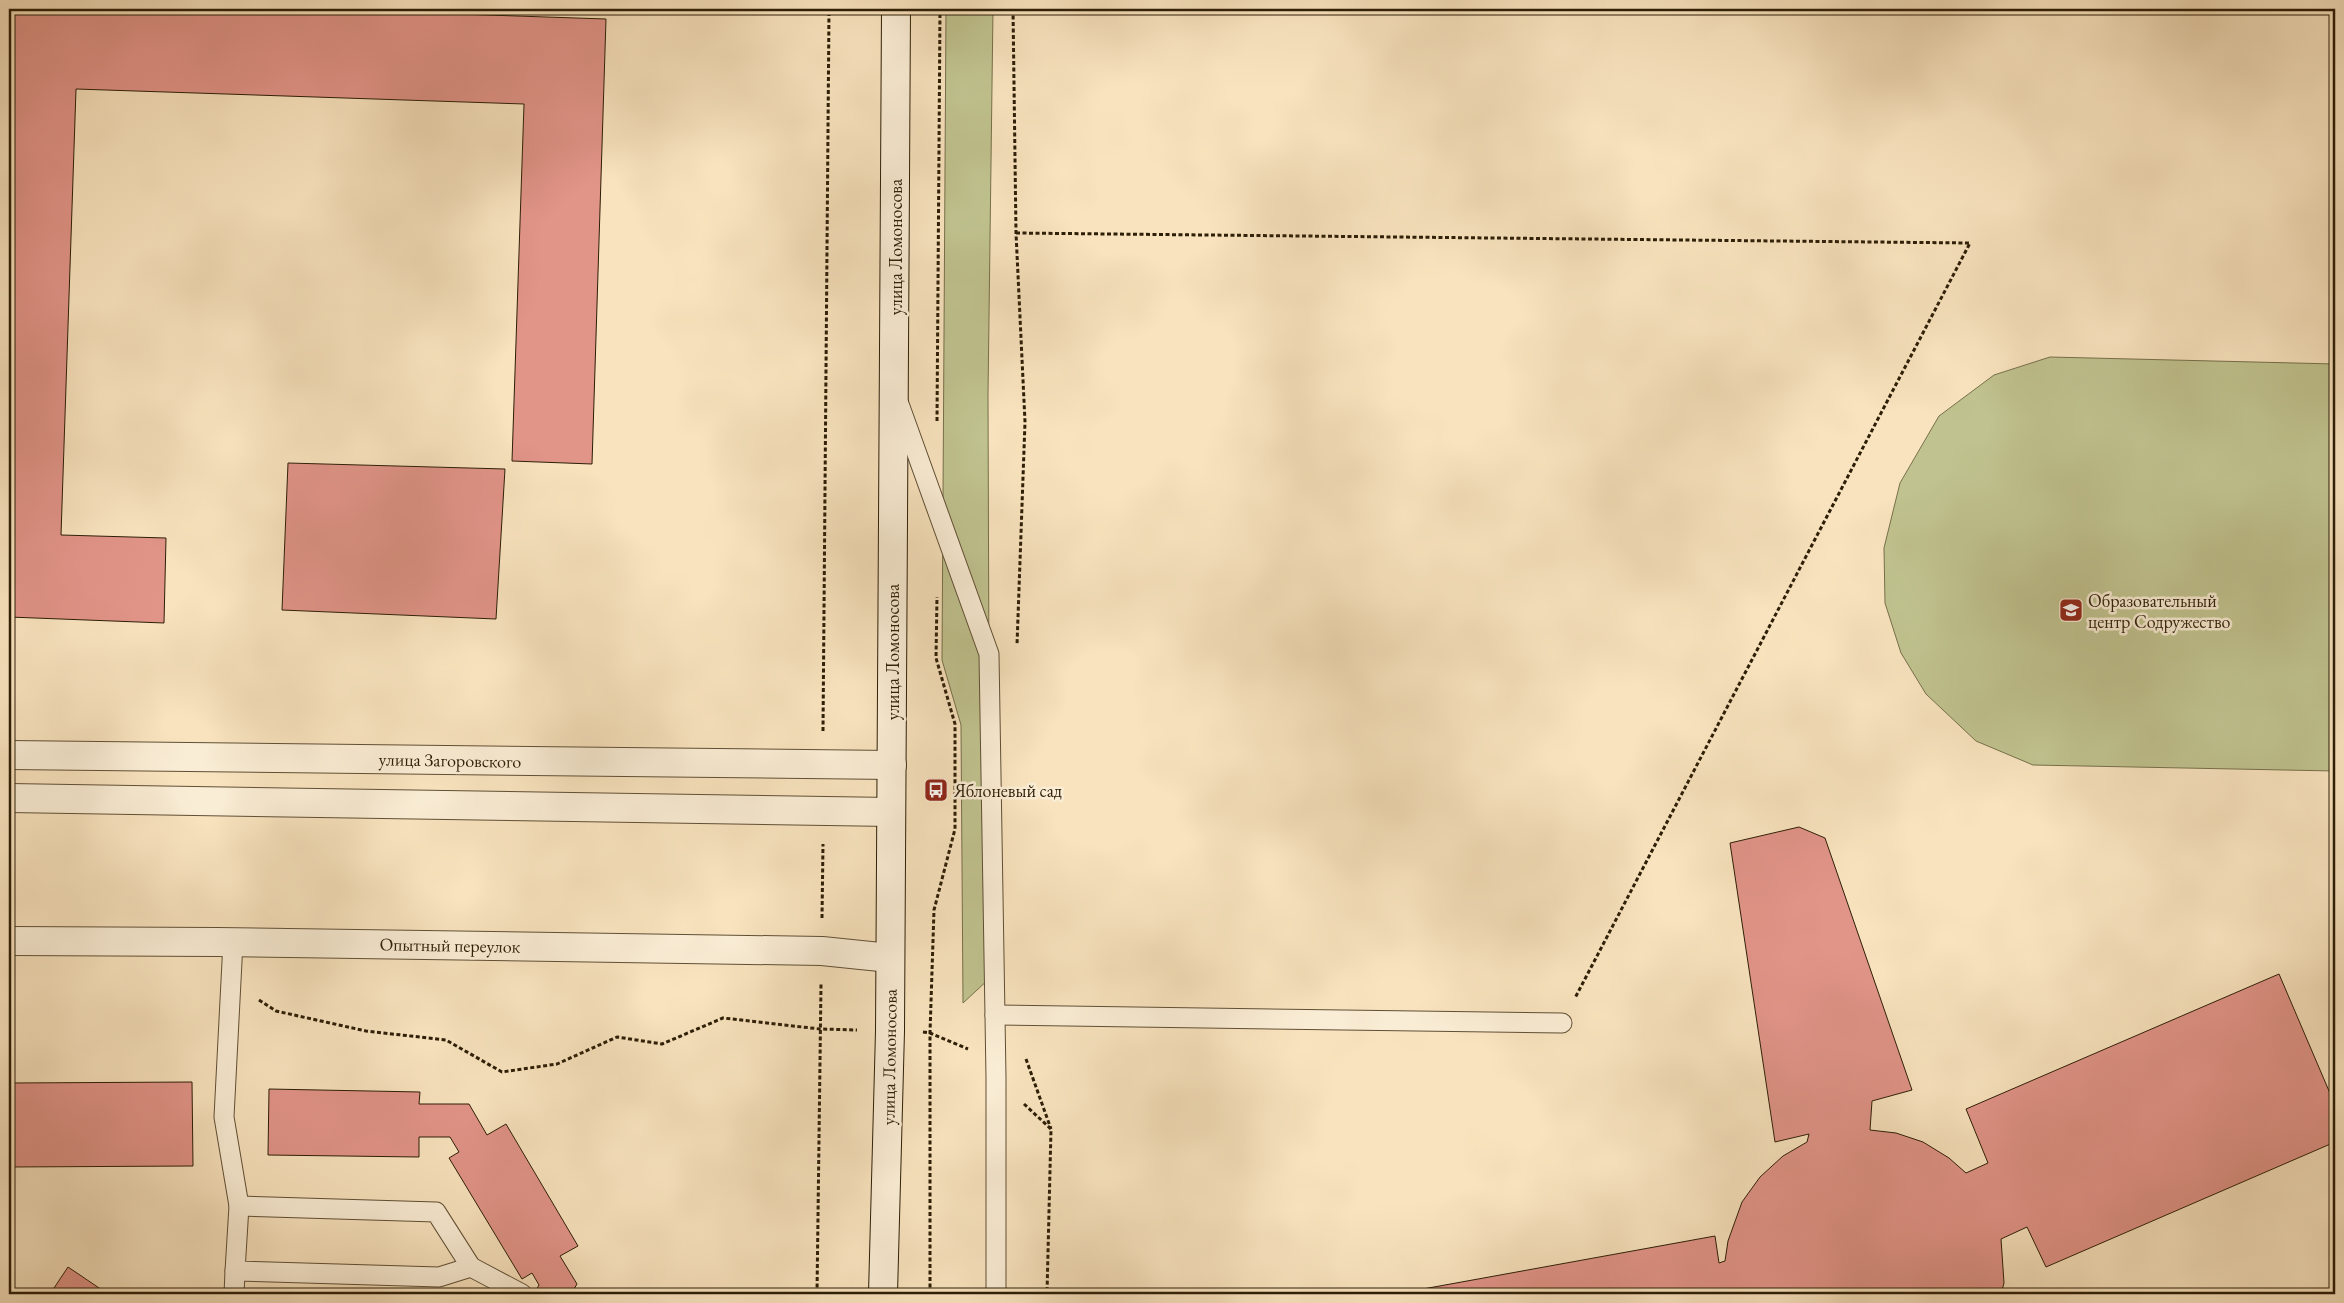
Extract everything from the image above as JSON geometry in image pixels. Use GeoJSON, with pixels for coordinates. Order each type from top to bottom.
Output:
{"type":"FeatureCollection","features":[{"type":"Feature","properties":{"kind":"street","name":"улица Ломоносова"},"geometry":{"type":"LineString","coordinates":[[884,1294],[892,812],[896,9]]}},
{"type":"Feature","properties":{"kind":"street","name":"улица Загоровского"},"geometry":{"type":"LineString","coordinates":[[9,755],[892,765]]}},
{"type":"Feature","properties":{"kind":"street"},"geometry":{"type":"LineString","coordinates":[[9,798],[892,812]]}},
{"type":"Feature","properties":{"kind":"street","name":"Опытный переулок"},"geometry":{"type":"LineString","coordinates":[[9,941],[233,942],[822,951],[890,958]]}},
{"type":"Feature","properties":{"kind":"lane"},"geometry":{"type":"LineString","coordinates":[[894,391],[989,654],[1003,1016],[996,1294]]}},
{"type":"Feature","properties":{"kind":"lane"},"geometry":{"type":"LineString","coordinates":[[233,942],[224,1117],[239,1206],[234,1294]]}},
{"type":"Feature","properties":{"kind":"lane"},"geometry":{"type":"LineString","coordinates":[[1003,1016],[1562,1023]]}},
{"type":"Feature","properties":{"kind":"lane"},"geometry":{"type":"LineString","coordinates":[[239,1206],[436,1212],[471,1267],[522,1294]]}},
{"type":"Feature","properties":{"kind":"lane"},"geometry":{"type":"LineString","coordinates":[[236,1271],[439,1277],[471,1267]]}},
{"type":"Feature","properties":{"kind":"path"},"geometry":{"type":"LineString","coordinates":[[823,764],[829,9]]}},
{"type":"Feature","properties":{"kind":"path"},"geometry":{"type":"LineString","coordinates":[[937,422],[940,9]]}},
{"type":"Feature","properties":{"kind":"path"},"geometry":{"type":"LineString","coordinates":[[1013,9],[1016,233],[1025,422],[1017,655]]}},
{"type":"Feature","properties":{"kind":"path"},"geometry":{"type":"LineString","coordinates":[[1016,233],[1970,243],[1562,1023]]}},
{"type":"Feature","properties":{"kind":"path"},"geometry":{"type":"LineString","coordinates":[[930,1294],[930,1033],[934,910],[955,829],[955,724],[936,658],[937,589]]}},
{"type":"Feature","properties":{"kind":"path"},"geometry":{"type":"LineString","coordinates":[[817,1294],[822,811]]}},
{"type":"Feature","properties":{"kind":"path"},"geometry":{"type":"LineString","coordinates":[[231,982],[276,1011],[366,1030],[446,1040],[502,1072],[557,1064],[618,1037],[662,1044],[723,1018],[820,1029]]}},
{"type":"Feature","properties":{"kind":"path"},"geometry":{"type":"LineString","coordinates":[[1003,1016],[1051,1129]]}},
{"type":"Feature","properties":{"kind":"green space"},"geometry":{"type":"Polygon","coordinates":[[[946,9],[993,9],[988,394],[990,978],[963,1003],[961,725],[942,660],[946,9]]]}},
{"type":"Feature","properties":{"kind":"green space"},"geometry":{"type":"Polygon","coordinates":[[[2050,357],[2335,364],[2335,771],[2033,765],[1976,741],[1926,694],[1901,653],[1885,603],[1884,548],[1900,483],[1939,416],[1994,375],[2050,357]]]}},
{"type":"Feature","properties":{"kind":"building"},"geometry":{"type":"Polygon","coordinates":[[[9,9],[308,9],[606,19],[592,464],[512,461],[524,104],[76,89],[61,535],[166,538],[164,623],[9,617],[9,9]]]}},
{"type":"Feature","properties":{"kind":"building"},"geometry":{"type":"Polygon","coordinates":[[[288,463],[505,469],[496,619],[282,610],[288,463]]]}},
{"type":"Feature","properties":{"kind":"building"},"geometry":{"type":"Polygon","coordinates":[[[1799,827],[1825,838],[1912,1090],[1872,1101],[1870,1130],[1896,1133],[1923,1142],[1949,1158],[1966,1173],[1988,1163],[1966,1109],[2279,974],[2335,1105],[2335,1142],[2046,1267],[2027,1227],[2001,1239],[2004,1283],[2001,1294],[1412,1294],[1412,1291],[1715,1236],[1719,1263],[1725,1261],[1728,1241],[1742,1202],[1760,1177],[1783,1156],[1807,1142],[1809,1134],[1775,1142],[1730,843],[1799,827]]]}},
{"type":"Feature","properties":{"kind":"building"},"geometry":{"type":"Polygon","coordinates":[[[192,1082],[193,1166],[9,1167],[9,1083],[192,1082]]]}},
{"type":"Feature","properties":{"kind":"building"},"geometry":{"type":"Polygon","coordinates":[[[269,1089],[420,1092],[419,1104],[469,1104],[487,1135],[506,1124],[578,1246],[560,1256],[577,1284],[571,1294],[534,1294],[539,1285],[532,1273],[522,1279],[449,1158],[459,1152],[450,1137],[419,1137],[419,1157],[268,1155],[269,1089]]]}},
{"type":"Feature","properties":{"kind":"building"},"geometry":{"type":"Polygon","coordinates":[[[68,1267],[108,1294],[50,1294],[68,1267]]]}},
{"type":"Feature","properties":{"kind":"place","name":"Образовательный центр Содружество"},"geometry":{"type":"Point","coordinates":[2071,610]}},
{"type":"Feature","properties":{"kind":"place","name":"Яблоневый сад"},"geometry":{"type":"Point","coordinates":[936,790]}}]}
